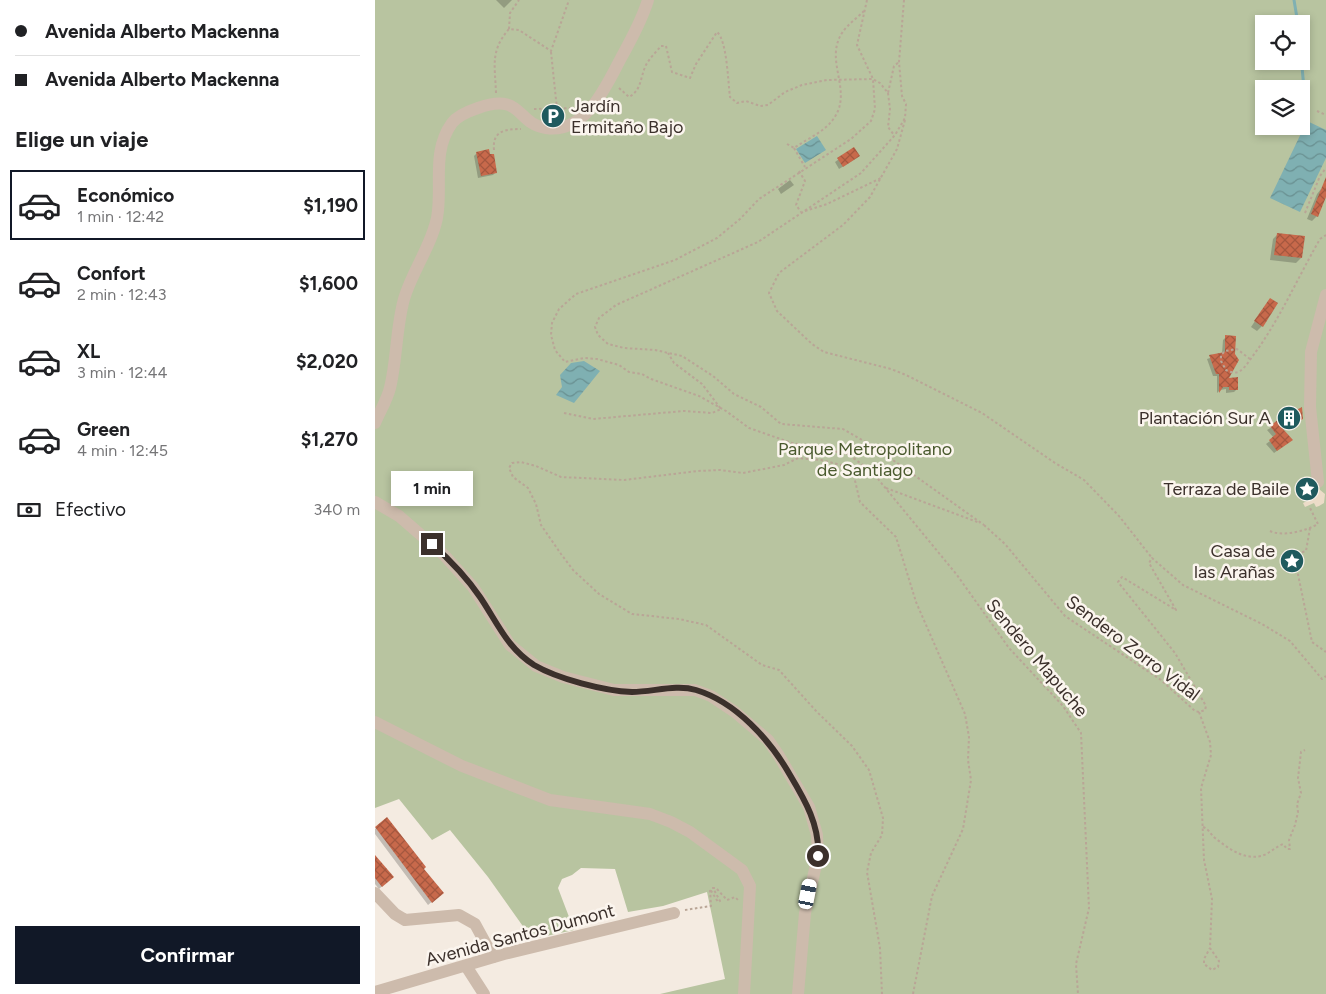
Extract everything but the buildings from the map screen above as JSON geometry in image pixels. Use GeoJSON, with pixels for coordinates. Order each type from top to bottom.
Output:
{"type":"FeatureCollection","features":[{"type":"Feature","properties":{"kind":"street"},"geometry":{"type":"LineString","coordinates":[[375,423],[390,388],[398,323],[405,296],[431,239],[435,224],[439,200],[440,154],[446,132],[455,120],[467,112],[497,103],[512,106],[538,125],[555,128],[580,118],[601,97],[611,80],[648,0]]}},
{"type":"Feature","properties":{"kind":"street"},"geometry":{"type":"LineString","coordinates":[[1318,482],[1310,407],[1311,352],[1326,295]]}},
{"type":"Feature","properties":{"kind":"street"},"geometry":{"type":"LineString","coordinates":[[375,502],[399,516],[444,555],[473,587],[510,645],[536,666],[563,677],[614,690],[695,690],[711,696],[735,712],[768,740],[809,807],[817,835],[818,856],[805,913],[799,994]]}},
{"type":"Feature","properties":{"kind":"street"},"geometry":{"type":"LineString","coordinates":[[375,722],[462,766],[541,797],[573,805],[650,814],[671,822],[690,832],[742,870],[748,878],[750,886],[744,994]]}},
{"type":"Feature","properties":{"kind":"street"},"geometry":{"type":"LineString","coordinates":[[375,893],[395,914],[405,920],[459,915],[475,924],[493,957]]}},
{"type":"Feature","properties":{"kind":"street","name":"Avenida Santos Dumont"},"geometry":{"type":"LineString","coordinates":[[379,990],[493,957],[674,913]]}},
{"type":"Feature","properties":{"kind":"street"},"geometry":{"type":"LineString","coordinates":[[466,966],[484,994]]}},
{"type":"Feature","properties":{"kind":"path"},"geometry":{"type":"LineString","coordinates":[[497,103],[495,60],[497,43],[509,29],[510,13],[519,0]]}},
{"type":"Feature","properties":{"kind":"path"},"geometry":{"type":"LineString","coordinates":[[557,109],[551,51],[569,0]]}},
{"type":"Feature","properties":{"kind":"path"},"geometry":{"type":"LineString","coordinates":[[867,0],[857,45],[873,79],[875,109],[871,121],[851,139],[805,167],[759,199],[740,219],[717,238],[675,260],[576,294],[559,309],[552,323],[551,335],[555,350],[565,362],[583,358],[619,365],[629,372],[642,374],[699,396],[749,428],[791,443],[848,454],[874,474],[884,488]]}},
{"type":"Feature","properties":{"kind":"path"},"geometry":{"type":"LineString","coordinates":[[904,0],[899,62],[902,96],[906,104],[905,118],[897,148],[870,197],[843,225],[779,273],[769,293],[777,311],[812,344],[824,352],[891,369],[905,375],[982,413],[1055,463],[1084,480],[1119,516],[1152,558],[1183,585],[1262,624],[1291,641],[1326,684]]}},
{"type":"Feature","properties":{"kind":"path"},"geometry":{"type":"LineString","coordinates":[[794,148],[827,126],[833,118],[843,95],[835,61],[837,46],[842,33],[865,11]]}},
{"type":"Feature","properties":{"kind":"path"},"geometry":{"type":"LineString","coordinates":[[509,29],[519,30],[551,51]]}},
{"type":"Feature","properties":{"kind":"path"},"geometry":{"type":"LineString","coordinates":[[611,80],[629,96],[634,94],[640,86],[646,64],[661,46],[666,46],[672,72],[690,78],[696,64],[717,32],[721,36],[730,96],[737,103],[746,101],[760,106],[768,105],[785,92],[802,85],[827,80],[873,79],[880,83],[888,93]]}},
{"type":"Feature","properties":{"kind":"path"},"geometry":{"type":"LineString","coordinates":[[895,135],[889,132],[888,127],[890,108],[888,93],[894,66],[899,62]]}},
{"type":"Feature","properties":{"kind":"path"},"geometry":{"type":"LineString","coordinates":[[531,108],[557,109],[581,107]]}},
{"type":"Feature","properties":{"kind":"path"},"geometry":{"type":"LineString","coordinates":[[1317,111],[1326,116]]}},
{"type":"Feature","properties":{"kind":"path"},"geometry":{"type":"LineString","coordinates":[[905,118],[895,135],[861,173],[758,242],[617,305],[599,318],[595,327],[598,335],[608,344],[683,356],[734,394],[761,407],[781,424],[843,429],[876,448],[984,525]]}},
{"type":"Feature","properties":{"kind":"path"},"geometry":{"type":"LineString","coordinates":[[494,150],[493,142],[497,134],[503,130],[523,129]]}},
{"type":"Feature","properties":{"kind":"path"},"geometry":{"type":"LineString","coordinates":[[787,144],[794,148],[805,167]]}},
{"type":"Feature","properties":{"kind":"path"},"geometry":{"type":"LineString","coordinates":[[1305,213],[1320,176],[1326,168]]}},
{"type":"Feature","properties":{"kind":"path"},"geometry":{"type":"LineString","coordinates":[[799,171],[805,181],[796,205],[801,212]]}},
{"type":"Feature","properties":{"kind":"path"},"geometry":{"type":"LineString","coordinates":[[801,212],[827,204],[881,178]]}},
{"type":"Feature","properties":{"kind":"path"},"geometry":{"type":"LineString","coordinates":[[1250,359],[1237,349],[1225,351],[1221,355],[1223,366],[1230,372],[1241,370],[1250,359],[1253,355],[1282,311],[1319,239],[1326,235]]}},
{"type":"Feature","properties":{"kind":"path"},"geometry":{"type":"LineString","coordinates":[[668,353],[673,363],[702,384],[721,409]]}},
{"type":"Feature","properties":{"kind":"path"},"geometry":{"type":"LineString","coordinates":[[564,413],[593,419],[684,411],[712,412],[721,409]]}},
{"type":"Feature","properties":{"kind":"path"},"geometry":{"type":"LineString","coordinates":[[874,474],[821,460],[798,458],[784,465],[743,473],[720,470],[698,471],[624,480],[561,477],[536,466],[521,462],[511,464],[509,468],[513,477],[527,488],[536,504],[541,525],[561,554],[573,570],[599,594],[632,614],[706,625],[762,665],[779,670],[817,712],[852,746],[869,770],[883,818],[881,835],[871,853],[867,872],[880,948],[883,994]]}},
{"type":"Feature","properties":{"kind":"path"},"geometry":{"type":"LineString","coordinates":[[857,469],[853,472],[860,502],[896,537],[916,602],[965,714],[969,737],[968,760],[971,780],[963,829],[932,896],[913,994]]}},
{"type":"Feature","properties":{"kind":"path","name":"Sendero Zorro Vidal"},"geometry":{"type":"LineString","coordinates":[[884,488],[984,525],[1005,544],[1065,616],[1081,629],[1161,680],[1178,698],[1199,712],[1205,710],[1206,706],[1175,653],[1118,582],[1122,577],[1176,610],[1149,563],[1152,558]]}},
{"type":"Feature","properties":{"kind":"path","name":"Sendero Mapuche"},"geometry":{"type":"LineString","coordinates":[[884,488],[957,575],[1009,648],[1069,713],[1081,733],[1089,908],[1076,964],[1078,994]]}},
{"type":"Feature","properties":{"kind":"path"},"geometry":{"type":"LineString","coordinates":[[1269,531],[1275,534],[1290,533],[1318,524],[1309,506]]}},
{"type":"Feature","properties":{"kind":"path"},"geometry":{"type":"LineString","coordinates":[[1310,528],[1306,551],[1294,555],[1312,642],[1326,652]]}},
{"type":"Feature","properties":{"kind":"path"},"geometry":{"type":"LineString","coordinates":[[1322,679],[1326,676]]}},
{"type":"Feature","properties":{"kind":"path"},"geometry":{"type":"LineString","coordinates":[[1199,712],[1210,742],[1211,755],[1201,788],[1204,860],[1212,899],[1210,948],[1204,958],[1204,964],[1212,970],[1218,967],[1219,961],[1210,948]]}},
{"type":"Feature","properties":{"kind":"path"},"geometry":{"type":"LineString","coordinates":[[1203,827],[1208,829],[1213,837],[1229,849],[1243,855],[1262,856],[1283,844],[1287,849],[1290,849],[1289,840],[1297,819],[1297,808],[1301,793],[1299,760],[1301,752],[1305,750]]}},
{"type":"Feature","properties":{"kind":"path"},"geometry":{"type":"LineString","coordinates":[[674,913],[711,906],[710,889],[718,902],[721,901],[713,888],[716,888],[727,900],[735,897],[749,910]]}},
{"type":"Feature","properties":{"kind":"green space","name":"Parque Metropolitano de Santiago"},"geometry":{"type":"Polygon","coordinates":[[[375,0],[1326,0],[1326,994],[660,994],[725,979],[707,892],[663,906],[628,912],[615,869],[581,868],[572,875],[562,879],[558,888],[574,930],[532,939],[488,877],[450,830],[432,840],[399,799],[375,808],[375,0]]]}},
{"type":"Feature","properties":{"kind":"shaded area"},"geometry":{"type":"Polygon","coordinates":[[[1314,485],[1325,494],[1324,503],[1316,507],[1314,503],[1305,507],[1303,503],[1307,501],[1305,495],[1307,490],[1314,485]]]}},
{"type":"Feature","properties":{"kind":"water"},"geometry":{"type":"Polygon","coordinates":[[[1310,122],[1326,130],[1326,158],[1300,212],[1270,198],[1300,135],[1310,135],[1310,122]]]}},
{"type":"Feature","properties":{"kind":"water"},"geometry":{"type":"Polygon","coordinates":[[[817,136],[826,150],[805,163],[796,149],[817,136]]]}},
{"type":"Feature","properties":{"kind":"water"},"geometry":{"type":"Polygon","coordinates":[[[584,361],[600,371],[574,403],[556,395],[562,387],[560,375],[571,363],[584,361]]]}},
{"type":"Feature","properties":{"kind":"waterway"},"geometry":{"type":"LineString","coordinates":[[1294,0],[1296,15]]}},
{"type":"Feature","properties":{"kind":"waterway"},"geometry":{"type":"LineString","coordinates":[[1302,70],[1303,80]]}},
{"type":"Feature","properties":{"kind":"place","name":"Jardín Ermitaño Bajo"},"geometry":{"type":"Point","coordinates":[553,116]}},
{"type":"Feature","properties":{"kind":"place","name":"Plantación Sur A"},"geometry":{"type":"Point","coordinates":[1289,418]}},
{"type":"Feature","properties":{"kind":"place","name":"Terraza de Baile"},"geometry":{"type":"Point","coordinates":[1307,489]}},
{"type":"Feature","properties":{"kind":"place","name":"Casa de las Arañas"},"geometry":{"type":"Point","coordinates":[1292,561]}},
{"type":"Feature","properties":{"kind":"route"},"geometry":{"type":"LineString","coordinates":[[432,544],[473,587],[510,645],[522,657],[536,666],[563,677],[614,690],[633,692],[679,688],[695,690],[711,696],[749,722],[768,740],[809,807],[817,835],[818,856]]}}]}
